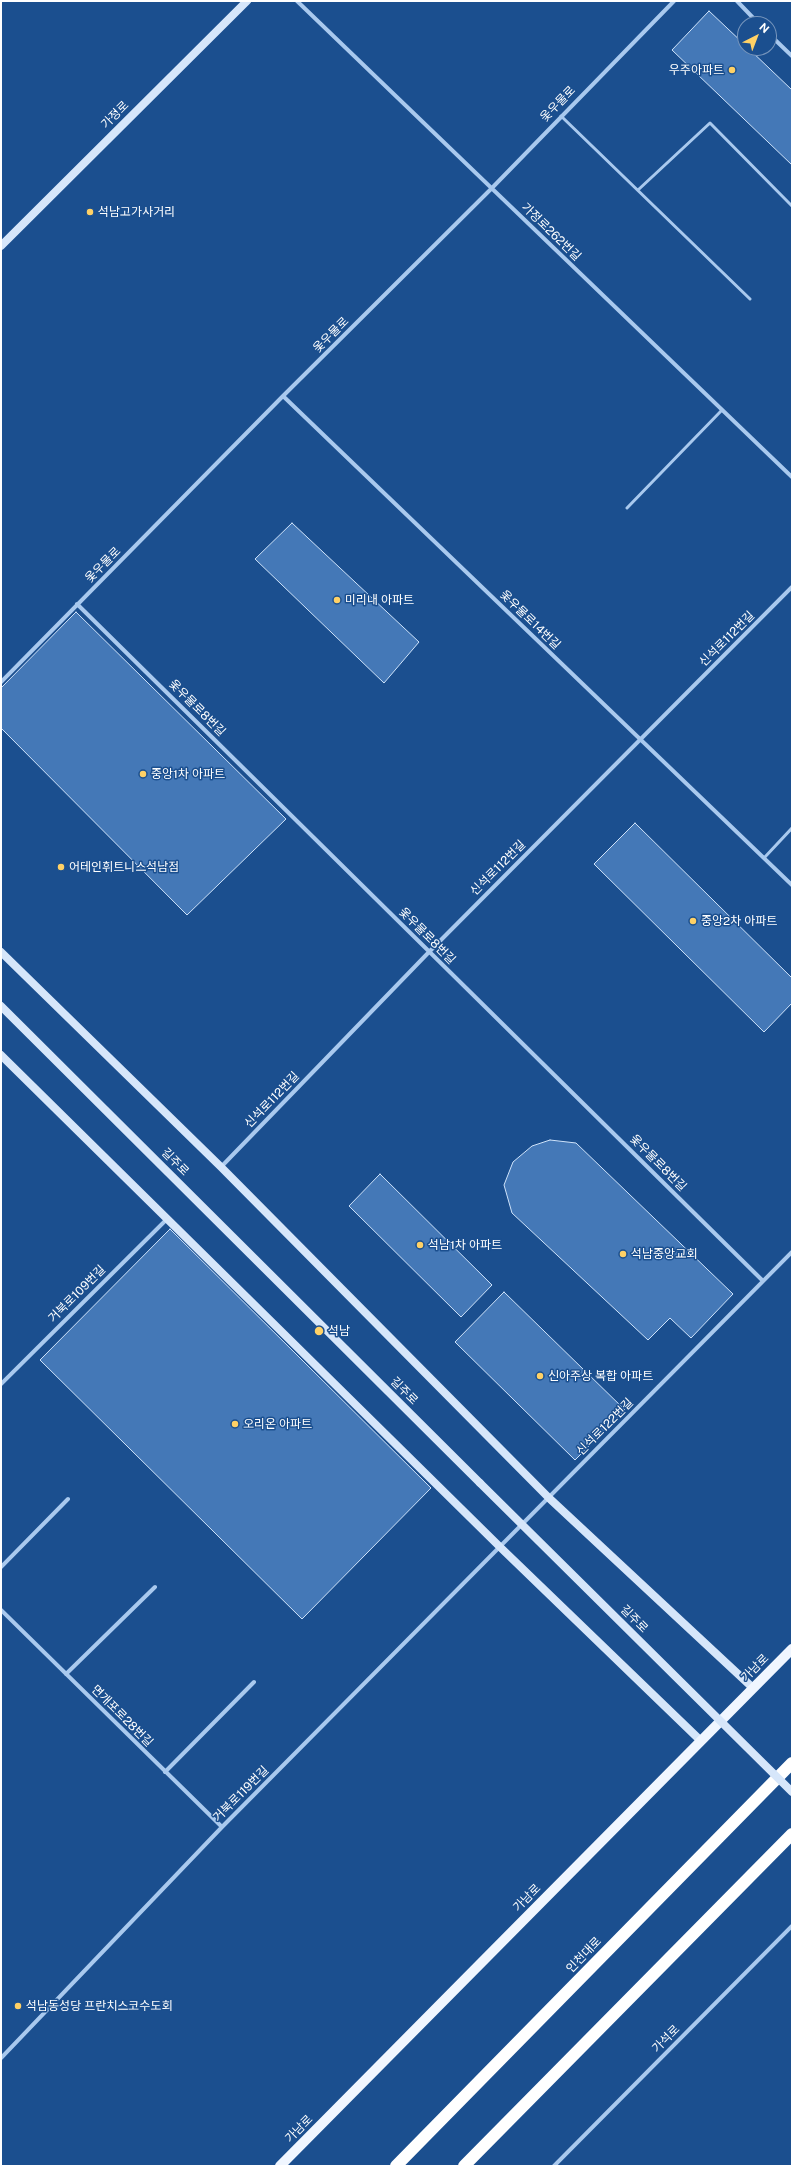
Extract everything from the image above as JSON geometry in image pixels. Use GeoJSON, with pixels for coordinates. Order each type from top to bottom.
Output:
{"type":"FeatureCollection","features":[{"type":"Feature","properties":{"kind":"highway","name":"인천대로"},"geometry":{"type":"LineString","coordinates":[[396,2166],[792,1763]]}},
{"type":"Feature","properties":{"kind":"highway"},"geometry":{"type":"LineString","coordinates":[[464,2166],[792,1834]]}},
{"type":"Feature","properties":{"kind":"main road","name":"가정로"},"geometry":{"type":"LineString","coordinates":[[1,246],[247,1]]}},
{"type":"Feature","properties":{"kind":"main road"},"geometry":{"type":"LineString","coordinates":[[1,952],[221,1166],[549,1498],[753,1688]]}},
{"type":"Feature","properties":{"kind":"main road","name":"길주로"},"geometry":{"type":"LineString","coordinates":[[1,1006],[792,1792]]}},
{"type":"Feature","properties":{"kind":"main road"},"geometry":{"type":"LineString","coordinates":[[1,1054],[500,1547],[701,1741]]}},
{"type":"Feature","properties":{"kind":"main road","name":"가남로"},"geometry":{"type":"LineString","coordinates":[[280,2166],[792,1649]]}},
{"type":"Feature","properties":{"kind":"street","name":"가정로262번길"},"geometry":{"type":"LineString","coordinates":[[297,1],[792,477]]}},
{"type":"Feature","properties":{"kind":"street","name":"옻우물로"},"geometry":{"type":"LineString","coordinates":[[1,682],[283,396],[491,189],[674,1]]}},
{"type":"Feature","properties":{"kind":"street"},"geometry":{"type":"LineString","coordinates":[[737,1],[751,16]]}},
{"type":"Feature","properties":{"kind":"street"},"geometry":{"type":"LineString","coordinates":[[777,42],[792,56]]}},
{"type":"Feature","properties":{"kind":"street","name":"옻우물로14번길"},"geometry":{"type":"LineString","coordinates":[[283,396],[792,885]]}},
{"type":"Feature","properties":{"kind":"street","name":"신석로112번길"},"geometry":{"type":"LineString","coordinates":[[221,1166],[429,952],[792,587]]}},
{"type":"Feature","properties":{"kind":"street","name":"옻우물로8번길"},"geometry":{"type":"LineString","coordinates":[[77,604],[763,1281]]}},
{"type":"Feature","properties":{"kind":"street","name":"거북로109번길"},"geometry":{"type":"LineString","coordinates":[[1,1384],[167,1219]]}},
{"type":"Feature","properties":{"kind":"street","name":"신석로122번길"},"geometry":{"type":"LineString","coordinates":[[500,1547],[792,1252]]}},
{"type":"Feature","properties":{"kind":"street"},"geometry":{"type":"LineString","coordinates":[[1,1567],[68,1499]]}},
{"type":"Feature","properties":{"kind":"street","name":"거북로119번길"},"geometry":{"type":"LineString","coordinates":[[1,2058],[222,1827],[500,1547]]}},
{"type":"Feature","properties":{"kind":"street"},"geometry":{"type":"LineString","coordinates":[[66,1674],[155,1587]]}},
{"type":"Feature","properties":{"kind":"street","name":"면개포로28번길"},"geometry":{"type":"LineString","coordinates":[[1,1610],[222,1827]]}},
{"type":"Feature","properties":{"kind":"street"},"geometry":{"type":"LineString","coordinates":[[165,1772],[254,1682]]}},
{"type":"Feature","properties":{"kind":"street","name":"가석로"},"geometry":{"type":"LineString","coordinates":[[554,2166],[792,1926]]}},
{"type":"Feature","properties":{"kind":"lane"},"geometry":{"type":"LineString","coordinates":[[561,116],[750,299]]}},
{"type":"Feature","properties":{"kind":"lane"},"geometry":{"type":"LineString","coordinates":[[638,190],[710,123],[792,206]]}},
{"type":"Feature","properties":{"kind":"lane"},"geometry":{"type":"LineString","coordinates":[[627,508],[722,410]]}},
{"type":"Feature","properties":{"kind":"lane"},"geometry":{"type":"LineString","coordinates":[[764,858],[792,828]]}},
{"type":"Feature","properties":{"kind":"building","name":"우주아파트"},"geometry":{"type":"Polygon","coordinates":[[[709,11],[737,37],[737,56],[756,56],[792,90],[792,165],[672,50],[709,11]]]}},
{"type":"Feature","properties":{"kind":"building","name":"미리내 아파트"},"geometry":{"type":"Polygon","coordinates":[[[292,523],[419,642],[384,683],[255,559],[292,523]]]}},
{"type":"Feature","properties":{"kind":"building","name":"중앙1차 아파트"},"geometry":{"type":"Polygon","coordinates":[[[76,612],[286,819],[187,915],[1,728],[1,688],[76,612]]]}},
{"type":"Feature","properties":{"kind":"building","name":"중앙2차 아파트"},"geometry":{"type":"Polygon","coordinates":[[[635,823],[792,978],[792,1003],[764,1032],[594,864],[635,823]]]}},
{"type":"Feature","properties":{"kind":"building","name":"석남중앙교회"},"geometry":{"type":"Polygon","coordinates":[[[550,1140],[576,1143],[733,1294],[691,1338],[670,1318],[648,1340],[512,1213],[504,1185],[513,1162],[532,1146],[550,1140]]]}},
{"type":"Feature","properties":{"kind":"building","name":"석남1차 아파트"},"geometry":{"type":"Polygon","coordinates":[[[380,1174],[492,1285],[461,1317],[349,1206],[380,1174]]]}},
{"type":"Feature","properties":{"kind":"building","name":"오리온 아파트"},"geometry":{"type":"Polygon","coordinates":[[[170,1229],[431,1488],[302,1619],[40,1360],[170,1229]]]}},
{"type":"Feature","properties":{"kind":"building","name":"신아주상 복합 아파트"},"geometry":{"type":"Polygon","coordinates":[[[504,1292],[625,1410],[575,1460],[455,1342],[504,1292]]]}},
{"type":"Feature","properties":{"kind":"place","name":"우주아파트"},"geometry":{"type":"Point","coordinates":[732,70]}},
{"type":"Feature","properties":{"kind":"place","name":"석남고가사거리"},"geometry":{"type":"Point","coordinates":[90,212]}},
{"type":"Feature","properties":{"kind":"place","name":"미리내 아파트"},"geometry":{"type":"Point","coordinates":[337,600]}},
{"type":"Feature","properties":{"kind":"place","name":"중앙1차 아파트"},"geometry":{"type":"Point","coordinates":[143,774]}},
{"type":"Feature","properties":{"kind":"place","name":"어테인휘트니스석남점"},"geometry":{"type":"Point","coordinates":[61,867]}},
{"type":"Feature","properties":{"kind":"place","name":"중앙2차 아파트"},"geometry":{"type":"Point","coordinates":[693,921]}},
{"type":"Feature","properties":{"kind":"place","name":"석남1차 아파트"},"geometry":{"type":"Point","coordinates":[420,1245]}},
{"type":"Feature","properties":{"kind":"place","name":"석남중앙교회"},"geometry":{"type":"Point","coordinates":[623,1254]}},
{"type":"Feature","properties":{"kind":"place","name":"석남"},"geometry":{"type":"Point","coordinates":[319,1331]}},
{"type":"Feature","properties":{"kind":"place","name":"신아주상 복합 아파트"},"geometry":{"type":"Point","coordinates":[540,1376]}},
{"type":"Feature","properties":{"kind":"place","name":"오리온 아파트"},"geometry":{"type":"Point","coordinates":[235,1424]}},
{"type":"Feature","properties":{"kind":"place","name":"석남동성당 프란치스코수도회"},"geometry":{"type":"Point","coordinates":[18,2006]}}]}
